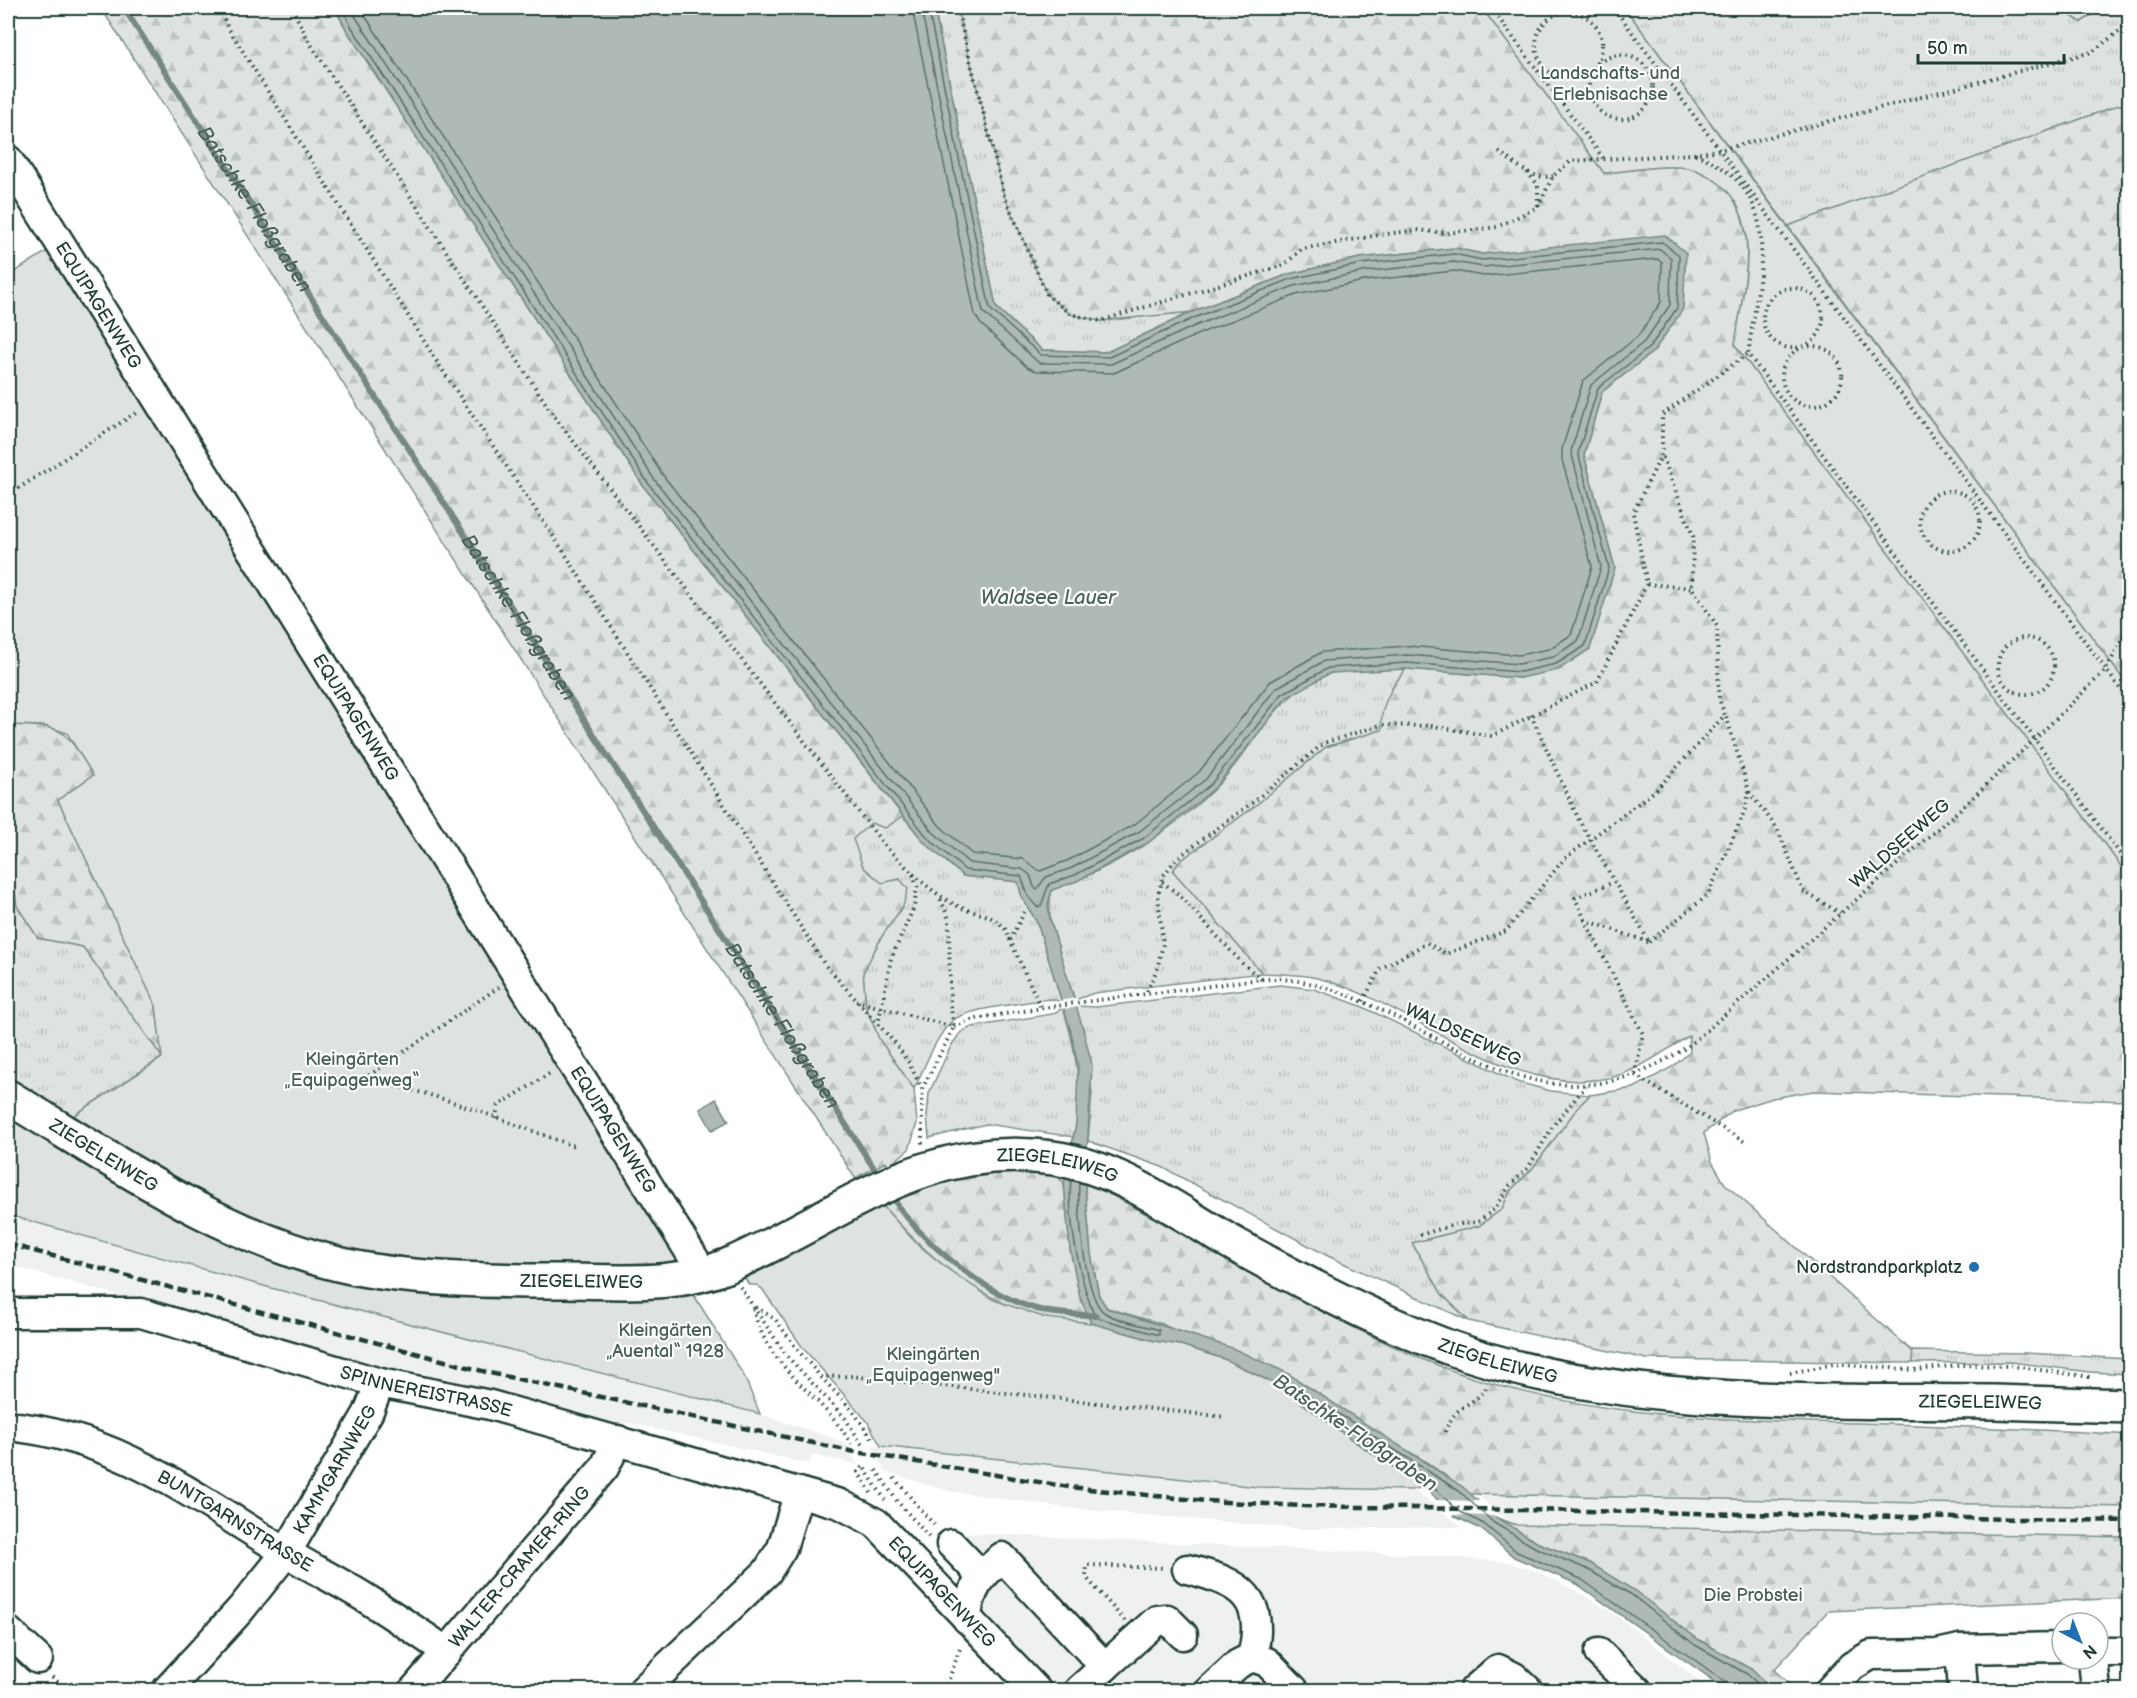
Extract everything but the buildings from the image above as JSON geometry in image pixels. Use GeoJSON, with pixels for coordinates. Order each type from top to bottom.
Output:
{"type":"FeatureCollection","features":[{"type":"Feature","properties":{"kind":"main road","name":"ZIEGELEIWEG"},"geometry":{"type":"LineString","coordinates":[[8,1097],[217,1220],[304,1255],[344,1266],[427,1275],[542,1281],[669,1281],[698,1276],[727,1266],[885,1185],[942,1162],[972,1156],[1014,1154],[1059,1158],[1090,1167],[1143,1190],[1308,1285],[1351,1306],[1453,1348],[1496,1361],[1566,1377],[1651,1392],[1835,1402],[1996,1402],[2130,1406]]}},
{"type":"Feature","properties":{"kind":"street","name":"EQUIPAGENWEG"},"geometry":{"type":"LineString","coordinates":[[8,160],[698,1265],[698,1276]]}},
{"type":"Feature","properties":{"kind":"street","name":"SPINNEREISTRASSE"},"geometry":{"type":"LineString","coordinates":[[8,1313],[141,1313],[380,1383],[490,1405],[840,1504]]}},
{"type":"Feature","properties":{"kind":"street","name":"KAMMGARNWEG"},"geometry":{"type":"LineString","coordinates":[[167,1690],[241,1610],[286,1553],[368,1413],[380,1383]]}},
{"type":"Feature","properties":{"kind":"street","name":"BUNTGARNSTRASSE"},"geometry":{"type":"LineString","coordinates":[[8,1426],[38,1429],[116,1452],[182,1487],[286,1553],[366,1598],[447,1652]]}},
{"type":"Feature","properties":{"kind":"street","name":"WALTER-CRAMER-RING"},"geometry":{"type":"LineString","coordinates":[[414,1690],[604,1468],[618,1440]]}},
{"type":"Feature","properties":{"kind":"street"},"geometry":{"type":"LineString","coordinates":[[643,1690],[767,1572],[782,1548],[799,1492]]}},
{"type":"Feature","properties":{"kind":"street","name":"EQUIPAGENWEG"},"geometry":{"type":"LineString","coordinates":[[840,1504],[876,1523],[965,1631],[1036,1690]]}},
{"type":"Feature","properties":{"kind":"street"},"geometry":{"type":"LineString","coordinates":[[942,1543],[974,1568],[980,1580]]}},
{"type":"Feature","properties":{"kind":"street"},"geometry":{"type":"LineString","coordinates":[[965,1631],[969,1600],[980,1580],[1002,1557],[1105,1667]]}},
{"type":"Feature","properties":{"kind":"street"},"geometry":{"type":"LineString","coordinates":[[1187,1569],[1218,1576],[1241,1592],[1256,1611],[1257,1637],[1252,1658]]}},
{"type":"Feature","properties":{"kind":"street"},"geometry":{"type":"LineString","coordinates":[[1079,1690],[1157,1620],[1167,1619],[1183,1635]]}},
{"type":"Feature","properties":{"kind":"street"},"geometry":{"type":"LineString","coordinates":[[8,1631],[38,1659]]}},
{"type":"Feature","properties":{"kind":"street"},"geometry":{"type":"LineString","coordinates":[[1830,1690],[1854,1678],[1871,1655],[1937,1654],[1960,1649],[2050,1647]]}},
{"type":"Feature","properties":{"kind":"street"},"geometry":{"type":"LineString","coordinates":[[1960,1649],[1963,1690]]}},
{"type":"Feature","properties":{"kind":"street"},"geometry":{"type":"LineString","coordinates":[[2110,1652],[2130,1652]]}},
{"type":"Feature","properties":{"kind":"street"},"geometry":{"type":"LineString","coordinates":[[1599,1653],[1637,1690]]}},
{"type":"Feature","properties":{"kind":"street"},"geometry":{"type":"LineString","coordinates":[[1210,1690],[1238,1664],[1252,1658],[1267,1662],[1294,1690]]}},
{"type":"Feature","properties":{"kind":"street"},"geometry":{"type":"LineString","coordinates":[[1474,1690],[1498,1669],[1514,1677],[1528,1690]]}},
{"type":"Feature","properties":{"kind":"street"},"geometry":{"type":"LineString","coordinates":[[2094,1671],[2096,1690]]}},
{"type":"Feature","properties":{"kind":"path"},"geometry":{"type":"LineString","coordinates":[[220,8],[227,26],[439,365],[569,560],[819,956],[909,1063],[922,1089],[924,1114],[922,1145]]}},
{"type":"Feature","properties":{"kind":"path"},"geometry":{"type":"LineString","coordinates":[[292,8],[317,53],[554,416],[885,846],[939,896],[962,908],[980,911],[996,919],[1010,940],[1041,1008]]}},
{"type":"Feature","properties":{"kind":"path"},"geometry":{"type":"LineString","coordinates":[[957,8],[1004,195],[1047,295],[1070,314],[1100,321],[1284,265],[1302,249],[1417,230],[1447,233],[1497,227],[1538,207],[1553,176],[1571,161],[1694,154],[1720,150],[2092,52],[2130,22]]}},
{"type":"Feature","properties":{"kind":"path"},"geometry":{"type":"LineString","coordinates":[[1491,8],[1603,159]]}},
{"type":"Feature","properties":{"kind":"path"},"geometry":{"type":"LineString","coordinates":[[1614,8],[2130,702]]}},
{"type":"Feature","properties":{"kind":"path"},"geometry":{"type":"LineString","coordinates":[[1644,65],[1625,55],[1604,60],[1596,67],[1579,77],[1560,78],[1544,67],[1538,58],[1537,37],[1549,19],[1569,12],[1580,14],[1597,26],[1603,47],[1596,67],[1589,87],[1595,106],[1612,118],[1633,117],[1649,104],[1653,83],[1644,65]]}},
{"type":"Feature","properties":{"kind":"path"},"geometry":{"type":"LineString","coordinates":[[1644,65],[1652,58]]}},
{"type":"Feature","properties":{"kind":"path"},"geometry":{"type":"LineString","coordinates":[[1539,71],[1544,67]]}},
{"type":"Feature","properties":{"kind":"path"},"geometry":{"type":"LineString","coordinates":[[1499,152],[1527,172],[1538,185],[1538,207]]}},
{"type":"Feature","properties":{"kind":"path"},"geometry":{"type":"LineString","coordinates":[[1694,154],[1722,167],[1745,187],[1762,230],[1748,354],[2130,867]]}},
{"type":"Feature","properties":{"kind":"path"},"geometry":{"type":"LineString","coordinates":[[1527,172],[1543,178],[1553,176]]}},
{"type":"Feature","properties":{"kind":"path"},"geometry":{"type":"LineString","coordinates":[[1802,347],[1787,358],[1781,376],[1787,394],[1802,406],[1821,405],[1836,394],[1841,386],[1841,367],[1830,352],[1812,346],[1802,347],[1783,347],[1768,336],[1762,318],[1764,309],[1775,294],[1784,289],[1802,289],[1818,300],[1822,309],[1822,328],[1818,336],[1802,347]]}},
{"type":"Feature","properties":{"kind":"path"},"geometry":{"type":"LineString","coordinates":[[1818,300],[1827,294]]}},
{"type":"Feature","properties":{"kind":"path"},"geometry":{"type":"LineString","coordinates":[[1748,354],[1662,415],[1662,454],[1693,536],[1692,588],[1718,626],[1719,699],[1749,791],[1777,828],[1803,891],[1841,913]]}},
{"type":"Feature","properties":{"kind":"path"},"geometry":{"type":"LineString","coordinates":[[1781,399],[1787,394]]}},
{"type":"Feature","properties":{"kind":"path"},"geometry":{"type":"LineString","coordinates":[[8,495],[157,400]]}},
{"type":"Feature","properties":{"kind":"path"},"geometry":{"type":"LineString","coordinates":[[1147,991],[1157,969],[1163,944],[1158,896],[1162,882],[1176,859],[1335,738],[1381,725],[1431,726],[1492,736],[1597,682],[1647,584],[1633,513],[1662,454]]}},
{"type":"Feature","properties":{"kind":"path"},"geometry":{"type":"LineString","coordinates":[[1950,491],[1959,492],[1974,504],[1979,512],[1978,531],[1967,546],[1949,551],[1931,545],[1925,538],[1919,520],[1921,511],[1932,496],[1950,491]]}},
{"type":"Feature","properties":{"kind":"path"},"geometry":{"type":"LineString","coordinates":[[1974,504],[1980,500]]}},
{"type":"Feature","properties":{"kind":"path"},"geometry":{"type":"LineString","coordinates":[[1647,584],[1692,588]]}},
{"type":"Feature","properties":{"kind":"path","name":"WALDSEEWEG"},"geometry":{"type":"LineString","coordinates":[[954,1027],[970,1020],[1147,991],[1263,980],[1315,984],[1363,1001],[1519,1077],[1552,1085],[1586,1086],[1611,1083],[1635,1075],[1669,1059],[1690,1045],[1966,804],[2106,670],[2130,624]]}},
{"type":"Feature","properties":{"kind":"path"},"geometry":{"type":"LineString","coordinates":[[2017,638],[2035,638],[2049,649],[2054,666],[2049,683],[2042,689],[2034,693],[2017,693],[2002,682],[1997,666],[2002,649],[2009,642],[2017,638]]}},
{"type":"Feature","properties":{"kind":"path"},"geometry":{"type":"LineString","coordinates":[[1996,687],[2002,682]]}},
{"type":"Feature","properties":{"kind":"path"},"geometry":{"type":"LineString","coordinates":[[1531,715],[1590,839],[1649,942]]}},
{"type":"Feature","properties":{"kind":"path"},"geometry":{"type":"LineString","coordinates":[[1363,1001],[1380,969],[1427,943],[1446,954],[1506,931],[1564,859],[1656,790],[1725,715]]}},
{"type":"Feature","properties":{"kind":"path"},"geometry":{"type":"LineString","coordinates":[[1649,942],[1708,895],[1746,808],[1749,791]]}},
{"type":"Feature","properties":{"kind":"path"},"geometry":{"type":"LineString","coordinates":[[878,1024],[891,959],[914,907],[917,886],[913,874]]}},
{"type":"Feature","properties":{"kind":"path"},"geometry":{"type":"LineString","coordinates":[[1162,882],[1178,894],[1242,963],[1263,980]]}},
{"type":"Feature","properties":{"kind":"path"},"geometry":{"type":"LineString","coordinates":[[1614,882],[1575,898],[1643,1034],[1635,1075],[1744,1142]]}},
{"type":"Feature","properties":{"kind":"path"},"geometry":{"type":"LineString","coordinates":[[922,1089],[954,1027],[950,1004],[949,919],[939,896]]}},
{"type":"Feature","properties":{"kind":"path"},"geometry":{"type":"LineString","coordinates":[[1010,940],[1026,909]]}},
{"type":"Feature","properties":{"kind":"path"},"geometry":{"type":"LineString","coordinates":[[1585,920],[1649,942]]}},
{"type":"Feature","properties":{"kind":"path"},"geometry":{"type":"LineString","coordinates":[[364,1079],[517,975]]}},
{"type":"Feature","properties":{"kind":"path"},"geometry":{"type":"LineString","coordinates":[[856,1001],[954,1027]]}},
{"type":"Feature","properties":{"kind":"path"},"geometry":{"type":"LineString","coordinates":[[496,1119],[498,1106],[553,1071]]}},
{"type":"Feature","properties":{"kind":"path"},"geometry":{"type":"LineString","coordinates":[[330,1078],[364,1079],[441,1099],[577,1148]]}},
{"type":"Feature","properties":{"kind":"path"},"geometry":{"type":"LineString","coordinates":[[1420,1235],[1453,1225],[1478,1222],[1485,1217],[1496,1207],[1509,1186],[1528,1168],[1553,1126],[1586,1086]]}},
{"type":"Feature","properties":{"kind":"path"},"geometry":{"type":"LineString","coordinates":[[734,1277],[787,1356],[845,1418],[863,1446]]}},
{"type":"Feature","properties":{"kind":"path"},"geometry":{"type":"LineString","coordinates":[[752,1305],[776,1320],[796,1349],[854,1411],[873,1440]]}},
{"type":"Feature","properties":{"kind":"path"},"geometry":{"type":"LineString","coordinates":[[752,1305],[759,1332],[780,1362],[837,1424],[851,1444]]}},
{"type":"Feature","properties":{"kind":"path"},"geometry":{"type":"LineString","coordinates":[[1445,1432],[1450,1416],[1484,1393],[1496,1361]]}},
{"type":"Feature","properties":{"kind":"path"},"geometry":{"type":"LineString","coordinates":[[1780,1373],[1834,1364],[1917,1370],[1971,1365],[2012,1366],[2052,1373],[2099,1377]]}},
{"type":"Feature","properties":{"kind":"path"},"geometry":{"type":"LineString","coordinates":[[821,1377],[852,1376],[1226,1417]]}},
{"type":"Feature","properties":{"kind":"path"},"geometry":{"type":"LineString","coordinates":[[863,1466],[858,1472],[871,1493]]}},
{"type":"Feature","properties":{"kind":"path"},"geometry":{"type":"LineString","coordinates":[[876,1470],[903,1509],[942,1543]]}},
{"type":"Feature","properties":{"kind":"path"},"geometry":{"type":"LineString","coordinates":[[894,1478],[942,1543]]}},
{"type":"Feature","properties":{"kind":"path"},"geometry":{"type":"LineString","coordinates":[[1138,1637],[1086,1577],[1087,1565],[1187,1569]]}},
{"type":"Feature","properties":{"kind":"path"},"geometry":{"type":"LineString","coordinates":[[945,1690],[965,1631]]}},
{"type":"Feature","properties":{"kind":"shaded area"},"geometry":{"type":"Polygon","coordinates":[[[8,1216],[271,1288],[760,1414],[845,1442],[858,1465],[812,1455],[810,1464],[630,1423],[597,1423],[379,1367],[8,1265],[8,1216]]]}},
{"type":"Feature","properties":{"kind":"shaded area"},"geometry":{"type":"Polygon","coordinates":[[[881,1446],[1258,1487],[1412,1490],[1462,1527],[1303,1529],[1067,1508],[949,1491],[885,1472],[871,1447],[881,1446]]]}},
{"type":"Feature","properties":{"kind":"shaded area"},"geometry":{"type":"Polygon","coordinates":[[[1476,1494],[2129,1507],[2129,1537],[1517,1525],[1503,1517],[1476,1494]]]}},
{"type":"Feature","properties":{"kind":"shaded area"},"geometry":{"type":"Polygon","coordinates":[[[947,1532],[1421,1555],[1507,1562],[1533,1570],[1575,1590],[1618,1616],[1710,1690],[1056,1690],[979,1608],[986,1601],[982,1575],[947,1532]]]}},
{"type":"Feature","properties":{"kind":"green space"},"geometry":{"type":"Polygon","coordinates":[[[101,8],[335,8],[346,29],[644,487],[903,816],[885,828],[871,823],[853,839],[863,867],[882,883],[900,879],[908,889],[903,906],[882,936],[863,973],[866,1007],[879,1039],[914,1089],[917,1123],[913,1137],[909,1149],[889,1166],[886,1162],[855,1178],[101,8]]]}},
{"type":"Feature","properties":{"kind":"green space"},"geometry":{"type":"Polygon","coordinates":[[[934,8],[957,8],[1004,195],[1100,321],[1192,312],[1107,352],[1042,350],[996,307],[934,8]]]}},
{"type":"Feature","properties":{"kind":"green space"},"geometry":{"type":"Polygon","coordinates":[[[957,8],[1482,8],[1604,173],[1660,167],[1692,169],[1720,184],[1734,200],[1742,218],[1747,260],[1735,345],[2129,877],[2129,1101],[1813,1091],[1773,1098],[1734,1110],[1704,1133],[1712,1162],[1725,1184],[1912,1351],[1913,1363],[1647,1359],[1469,1321],[1442,1294],[1412,1243],[1479,1226],[1502,1209],[1510,1191],[1533,1168],[1579,1106],[1590,1095],[1634,1088],[1672,1067],[1690,1052],[1689,1036],[1641,1066],[1609,1078],[1570,1081],[1533,1075],[1496,1062],[1460,1045],[1353,990],[1317,978],[1262,973],[1173,871],[1179,862],[1255,806],[1326,747],[1382,730],[1384,705],[1406,669],[1520,678],[1615,568],[1584,455],[1602,392],[1654,351],[1563,247],[1482,254],[1455,248],[1360,258],[1289,274],[1192,312],[1100,321],[1070,314],[1047,295],[1004,195],[957,8]]]}},
{"type":"Feature","properties":{"kind":"green space","name":"Landschafts- und Erlebnisachse"},"geometry":{"type":"Polygon","coordinates":[[[1482,8],[1625,8],[2129,687],[2129,877],[1735,345],[1745,282],[1747,238],[1743,218],[1734,200],[1720,184],[1692,169],[1660,167],[1604,173],[1482,8]]]}},
{"type":"Feature","properties":{"kind":"green space"},"geometry":{"type":"Polygon","coordinates":[[[1625,8],[2059,8],[2081,22],[2103,8],[2129,8],[2129,105],[2119,105],[1788,226],[1625,8]]]}},
{"type":"Feature","properties":{"kind":"green space"},"geometry":{"type":"Polygon","coordinates":[[[2059,8],[2103,8],[2081,22],[2059,8]]]}},
{"type":"Feature","properties":{"kind":"green space"},"geometry":{"type":"Polygon","coordinates":[[[2119,105],[2130,105],[2129,687],[1788,226],[2119,105]]]}},
{"type":"Feature","properties":{"kind":"green space","name":"Kleingärten „Equipagenweg“"},"geometry":{"type":"Polygon","coordinates":[[[60,243],[698,1276],[344,1266],[58,1126],[162,1058],[156,1006],[58,800],[93,775],[67,733],[45,726],[8,725],[8,276],[60,243]]]}},
{"type":"Feature","properties":{"kind":"green space"},"geometry":{"type":"Polygon","coordinates":[[[1406,669],[1392,687],[1382,730],[1326,747],[1255,806],[1179,862],[1173,871],[1262,973],[1094,993],[1075,1000],[1052,930],[1050,902],[1052,890],[1096,872],[1139,848],[1197,805],[1228,773],[1278,709],[1309,683],[1336,672],[1406,669]]]}},
{"type":"Feature","properties":{"kind":"green space"},"geometry":{"type":"Polygon","coordinates":[[[8,725],[42,727],[61,732],[75,747],[93,775],[58,800],[156,1006],[162,1057],[83,947],[38,938],[17,906],[11,864],[8,859],[8,725]]]}},
{"type":"Feature","properties":{"kind":"green space"},"geometry":{"type":"Polygon","coordinates":[[[903,816],[924,842],[963,876],[1018,881],[1022,898],[1037,922],[1062,1002],[1051,999],[1006,1005],[979,1010],[957,1018],[939,1037],[914,1089],[879,1039],[866,1007],[863,973],[882,936],[903,906],[900,879],[882,883],[863,867],[852,839],[871,823],[885,828],[903,816]]]}},
{"type":"Feature","properties":{"kind":"green space"},"geometry":{"type":"Polygon","coordinates":[[[8,859],[11,864],[17,906],[38,938],[83,947],[162,1057],[58,1126],[8,1097],[8,859]]]}},
{"type":"Feature","properties":{"kind":"green space"},"geometry":{"type":"Polygon","coordinates":[[[1280,985],[1314,989],[1361,1006],[1517,1082],[1551,1091],[1590,1095],[1579,1106],[1533,1168],[1510,1191],[1502,1209],[1479,1226],[1412,1243],[1442,1294],[1469,1321],[1328,1256],[1162,1167],[1088,1141],[1092,1093],[1076,1006],[1096,1007],[1280,985]]]}},
{"type":"Feature","properties":{"kind":"green space"},"geometry":{"type":"Polygon","coordinates":[[[1063,1008],[1072,1040],[1077,1072],[1078,1104],[1074,1137],[986,1124],[929,1138],[927,1116],[929,1093],[951,1046],[961,1032],[972,1027],[1052,1014],[1063,1008]]]}},
{"type":"Feature","properties":{"kind":"green space","name":"Kleingärten „Auental“ 1928"},"geometry":{"type":"Polygon","coordinates":[[[8,1110],[224,1240],[692,1292],[744,1376],[760,1414],[271,1288],[8,1215],[8,1110]]]}},
{"type":"Feature","properties":{"kind":"green space"},"geometry":{"type":"Polygon","coordinates":[[[1006,1172],[1056,1174],[1064,1183],[1070,1249],[1080,1297],[1091,1323],[1045,1318],[997,1300],[954,1273],[934,1257],[880,1203],[935,1184],[1006,1172]]]}},
{"type":"Feature","properties":{"kind":"green space"},"geometry":{"type":"Polygon","coordinates":[[[1087,1182],[1336,1319],[1422,1359],[1474,1378],[1528,1393],[1583,1404],[1694,1417],[2129,1435],[2129,1507],[1470,1494],[1425,1461],[1391,1441],[1162,1324],[1107,1308],[1099,1296],[1091,1254],[1085,1187],[1087,1182]]]}},
{"type":"Feature","properties":{"kind":"green space","name":"Kleingärten „Equipagenweg\""},"geometry":{"type":"Polygon","coordinates":[[[880,1203],[916,1243],[949,1270],[994,1300],[1046,1318],[1091,1323],[1155,1341],[1181,1345],[1227,1360],[1279,1386],[1355,1442],[1424,1487],[1412,1490],[1258,1487],[881,1446],[867,1421],[803,1348],[763,1290],[757,1285],[749,1285],[742,1273],[880,1203]]]}},
{"type":"Feature","properties":{"kind":"green space"},"geometry":{"type":"Polygon","coordinates":[[[1912,1351],[2024,1353],[2129,1359],[2129,1374],[2089,1372],[2011,1362],[1913,1363],[1912,1351]]]}},
{"type":"Feature","properties":{"kind":"green space","name":"Die Probstei"},"geometry":{"type":"Polygon","coordinates":[[[1497,1518],[1517,1525],[2129,1537],[2129,1598],[1828,1611],[1774,1670],[1796,1690],[1773,1690],[1751,1669],[1699,1640],[1590,1563],[1538,1543],[1497,1518]]]}},
{"type":"Feature","properties":{"kind":"water","name":"Waldsee Lauer"},"geometry":{"type":"Polygon","coordinates":[[[335,8],[934,8],[996,307],[1042,350],[1107,352],[1192,312],[1289,274],[1360,258],[1455,248],[1482,254],[1665,235],[1686,253],[1683,309],[1654,351],[1602,392],[1584,455],[1615,568],[1590,649],[1558,670],[1520,678],[1406,669],[1330,673],[1286,698],[1215,788],[1148,843],[1077,881],[1052,890],[1048,904],[1050,919],[1092,1065],[1085,1187],[1091,1254],[1099,1296],[1107,1308],[1232,1348],[1287,1373],[1463,1487],[1497,1518],[1538,1543],[1590,1563],[1635,1591],[1699,1640],[1751,1669],[1773,1690],[1727,1690],[1577,1584],[1514,1557],[1481,1529],[1456,1517],[1424,1487],[1355,1442],[1279,1386],[1227,1360],[1181,1345],[1155,1341],[1091,1323],[1080,1297],[1070,1249],[1064,1183],[1076,1124],[1078,1067],[1071,1032],[1037,922],[1022,898],[1018,882],[963,876],[924,842],[644,487],[346,29],[335,8]]]}},
{"type":"Feature","properties":{"kind":"water"},"geometry":{"type":"Polygon","coordinates":[[[716,1099],[729,1121],[712,1130],[700,1109],[716,1099]]]}},
{"type":"Feature","properties":{"kind":"water"},"geometry":{"type":"Polygon","coordinates":[[[1911,1685],[1954,1685],[1954,1690],[1911,1690],[1911,1685]]]}},
{"type":"Feature","properties":{"kind":"pier"},"geometry":{"type":"Polygon","coordinates":[[[1077,998],[1080,1007],[1061,1009],[1058,1001],[1077,998]]]}},
{"type":"Feature","properties":{"kind":"pier"},"geometry":{"type":"Polygon","coordinates":[[[1433,1500],[1482,1501],[1499,1516],[1450,1515],[1433,1500]]]}},
{"type":"Feature","properties":{"kind":"waterway","name":"Batschke‐Floßgraben"},"geometry":{"type":"LineString","coordinates":[[124,8],[879,1176]]}},
{"type":"Feature","properties":{"kind":"waterway","name":"Batschke‐Floßgraben"},"geometry":{"type":"LineString","coordinates":[[891,1195],[904,1213],[938,1249],[980,1282],[1002,1295],[1045,1311],[1096,1316]]}},
{"type":"Feature","properties":{"kind":"railway"},"geometry":{"type":"LineString","coordinates":[[8,1244],[490,1373],[850,1451],[1069,1487],[1206,1501],[1304,1506],[2130,1521]]}},
{"type":"Feature","properties":{"kind":"place","name":"Nordstrandparkplatz"},"geometry":{"type":"Point","coordinates":[1974,1267]}}]}
